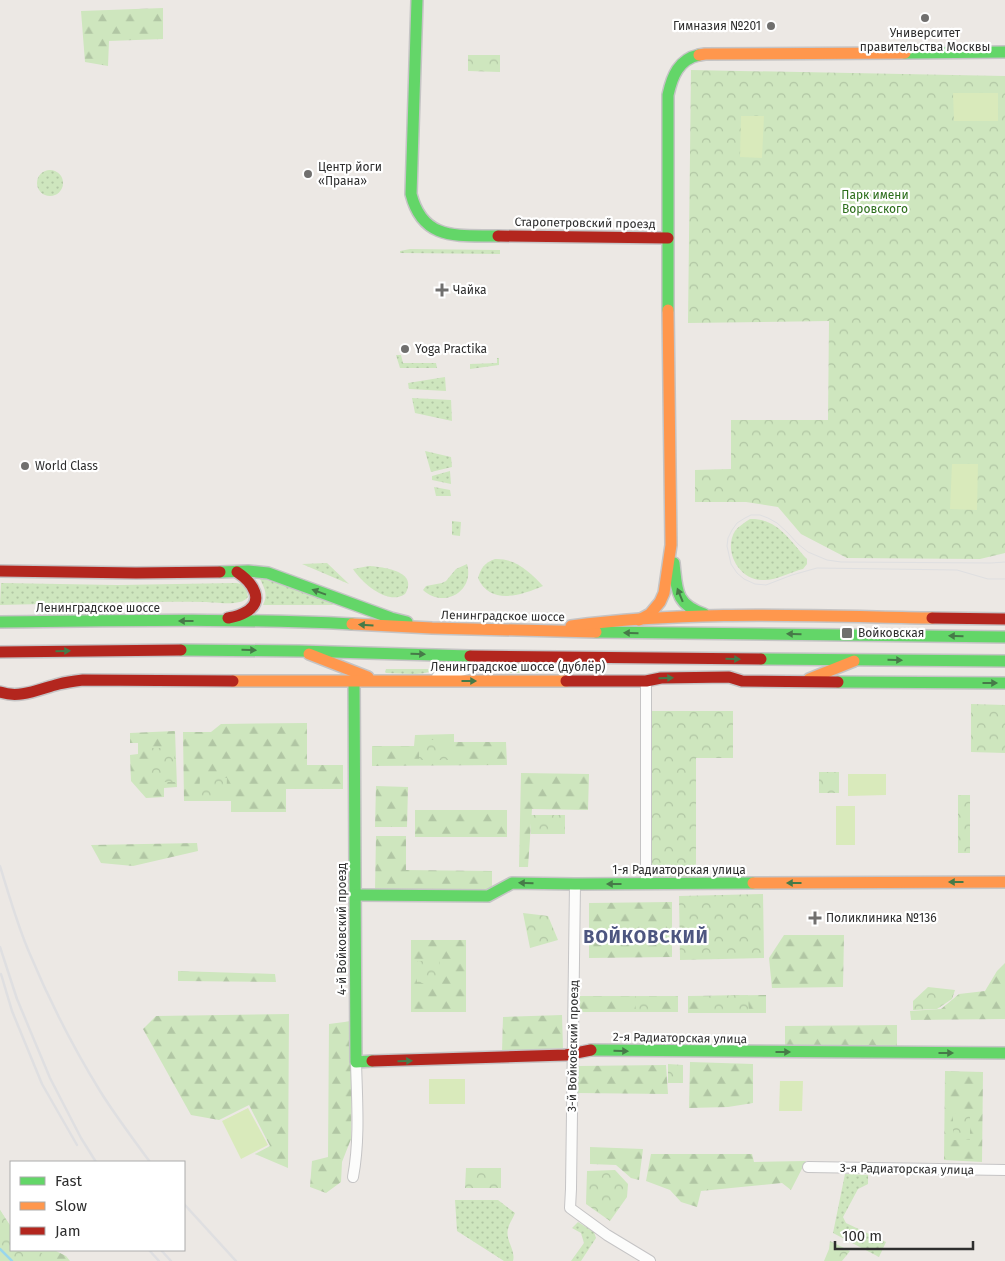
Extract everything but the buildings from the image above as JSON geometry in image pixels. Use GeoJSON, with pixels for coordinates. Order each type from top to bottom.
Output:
{"type":"FeatureCollection","features":[{"type":"Feature","properties":{"kind":"street","name":"Старопетровский проезд"},"geometry":{"type":"LineString","coordinates":[[417,0],[411,194],[418,215],[426,223],[434,230],[455,235],[668,238],[671,545],[677,589],[684,605],[698,612],[720,615]]}},
{"type":"Feature","properties":{"kind":"street"},"geometry":{"type":"LineString","coordinates":[[668,238],[668,96],[676,73],[686,59],[705,54],[1005,52]]}},
{"type":"Feature","properties":{"kind":"street","name":"Старопетровский проезд"},"geometry":{"type":"LineString","coordinates":[[639,620],[650,614],[660,602],[664,593],[671,545]]}},
{"type":"Feature","properties":{"kind":"street"},"geometry":{"type":"LineString","coordinates":[[0,571],[136,573],[237,572],[249,570],[268,573],[391,618],[432,628]]}},
{"type":"Feature","properties":{"kind":"street"},"geometry":{"type":"LineString","coordinates":[[220,621],[249,611],[255,603],[256,592],[254,586],[246,577],[237,572]]}},
{"type":"Feature","properties":{"kind":"street"},"geometry":{"type":"LineString","coordinates":[[530,631],[609,621],[720,615],[1005,619]]}},
{"type":"Feature","properties":{"kind":"street","name":"Ленинградское шоссе"},"geometry":{"type":"LineString","coordinates":[[3,622],[317,622],[530,631],[1005,637]]}},
{"type":"Feature","properties":{"kind":"street"},"geometry":{"type":"LineString","coordinates":[[0,652],[299,651],[517,657],[1002,662]]}},
{"type":"Feature","properties":{"kind":"street"},"geometry":{"type":"LineString","coordinates":[[299,651],[327,660],[353,672],[385,681]]}},
{"type":"Feature","properties":{"kind":"street"},"geometry":{"type":"LineString","coordinates":[[422,681],[517,657]]}},
{"type":"Feature","properties":{"kind":"street"},"geometry":{"type":"LineString","coordinates":[[802,681],[858,660]]}},
{"type":"Feature","properties":{"kind":"street"},"geometry":{"type":"LineString","coordinates":[[332,681],[339,671],[334,664]]}},
{"type":"Feature","properties":{"kind":"street","name":"Ленинградское шоссе (дублёр)"},"geometry":{"type":"LineString","coordinates":[[0,692],[16,695],[60,683],[83,680],[646,681],[661,678],[729,677],[742,680],[1005,683]]}},
{"type":"Feature","properties":{"kind":"street","name":"4-й Войковский проезд"},"geometry":{"type":"LineString","coordinates":[[353,1177],[356,1165],[357,1125],[354,681]]}},
{"type":"Feature","properties":{"kind":"street"},"geometry":{"type":"LineString","coordinates":[[646,681],[646,884]]}},
{"type":"Feature","properties":{"kind":"street","name":"1-я Радиаторская улица"},"geometry":{"type":"LineString","coordinates":[[356,895],[488,896],[512,883],[1005,882]]}},
{"type":"Feature","properties":{"kind":"street","name":"3-й Войковский проезд"},"geometry":{"type":"LineString","coordinates":[[575,884],[570,1208],[607,1235],[650,1261]]}},
{"type":"Feature","properties":{"kind":"street","name":"2-я Радиаторская улица"},"geometry":{"type":"LineString","coordinates":[[356,1062],[498,1058],[572,1054],[592,1050],[1005,1053]]}},
{"type":"Feature","properties":{"kind":"street","name":"3-я Радиаторская улица"},"geometry":{"type":"LineString","coordinates":[[808,1167],[1005,1170]]}},
{"type":"Feature","properties":{"kind":"green space"},"geometry":{"type":"Polygon","coordinates":[[[163,8],[163,39],[109,41],[108,66],[85,62],[81,11],[163,8]]]}},
{"type":"Feature","properties":{"kind":"green space"},"geometry":{"type":"Polygon","coordinates":[[[468,55],[500,55],[500,72],[468,71],[468,55]]]}},
{"type":"Feature","properties":{"kind":"green space","name":"Парк имени Воровского"},"geometry":{"type":"Polygon","coordinates":[[[691,70],[1005,76],[1005,553],[980,559],[847,558],[801,534],[778,507],[746,502],[695,502],[695,470],[731,469],[731,420],[828,420],[829,321],[688,323],[691,70]]]}},
{"type":"Feature","properties":{"kind":"green space"},"geometry":{"type":"Polygon","coordinates":[[[953,93],[998,93],[998,121],[954,121],[953,93]]]}},
{"type":"Feature","properties":{"kind":"green space"},"geometry":{"type":"Polygon","coordinates":[[[741,116],[764,116],[762,158],[740,157],[741,116]]]}},
{"type":"Feature","properties":{"kind":"green space"},"geometry":{"type":"Polygon","coordinates":[[[50,170],[59,174],[63,183],[59,192],[50,196],[41,192],[37,183],[41,174],[50,170]]]}},
{"type":"Feature","properties":{"kind":"green space"},"geometry":{"type":"Polygon","coordinates":[[[410,249],[500,250],[500,254],[400,253],[400,251],[410,249]]]}},
{"type":"Feature","properties":{"kind":"green space"},"geometry":{"type":"Polygon","coordinates":[[[396,355],[401,355],[403,363],[436,363],[437,368],[400,368],[396,355]]]}},
{"type":"Feature","properties":{"kind":"green space"},"geometry":{"type":"Polygon","coordinates":[[[497,358],[499,358],[499,365],[470,369],[470,364],[497,363],[497,358]]]}},
{"type":"Feature","properties":{"kind":"green space"},"geometry":{"type":"Polygon","coordinates":[[[445,377],[446,391],[409,389],[408,383],[445,377]]]}},
{"type":"Feature","properties":{"kind":"green space"},"geometry":{"type":"Polygon","coordinates":[[[412,398],[451,400],[452,421],[415,413],[412,398]]]}},
{"type":"Feature","properties":{"kind":"green space"},"geometry":{"type":"Polygon","coordinates":[[[425,451],[451,457],[452,467],[431,472],[425,451]]]}},
{"type":"Feature","properties":{"kind":"green space"},"geometry":{"type":"Polygon","coordinates":[[[952,464],[978,464],[977,510],[950,509],[952,464]]]}},
{"type":"Feature","properties":{"kind":"green space"},"geometry":{"type":"Polygon","coordinates":[[[450,471],[451,484],[432,480],[432,476],[450,471]]]}},
{"type":"Feature","properties":{"kind":"green space"},"geometry":{"type":"Polygon","coordinates":[[[434,487],[450,490],[451,496],[436,496],[434,487]]]}},
{"type":"Feature","properties":{"kind":"green space"},"geometry":{"type":"Polygon","coordinates":[[[750,519],[768,522],[783,532],[807,559],[807,564],[803,569],[767,580],[754,579],[740,570],[732,555],[732,539],[735,531],[750,519]]]}},
{"type":"Feature","properties":{"kind":"green space"},"geometry":{"type":"Polygon","coordinates":[[[452,521],[461,522],[460,536],[452,535],[452,521]]]}},
{"type":"Feature","properties":{"kind":"green space"},"geometry":{"type":"Polygon","coordinates":[[[495,559],[516,563],[543,586],[516,595],[498,595],[490,592],[483,587],[478,578],[484,566],[495,559]]]}},
{"type":"Feature","properties":{"kind":"green space"},"geometry":{"type":"Polygon","coordinates":[[[327,563],[349,584],[302,564],[327,563]]]}},
{"type":"Feature","properties":{"kind":"green space"},"geometry":{"type":"Polygon","coordinates":[[[467,564],[468,574],[466,583],[456,595],[448,598],[439,598],[423,590],[426,586],[446,581],[456,569],[467,564]]]}},
{"type":"Feature","properties":{"kind":"green space"},"geometry":{"type":"Polygon","coordinates":[[[369,566],[390,569],[403,575],[407,580],[408,586],[405,594],[398,597],[383,595],[369,586],[353,569],[369,566]]]}},
{"type":"Feature","properties":{"kind":"green space"},"geometry":{"type":"Polygon","coordinates":[[[261,578],[333,602],[334,604],[263,605],[266,595],[261,578]]]}},
{"type":"Feature","properties":{"kind":"green space"},"geometry":{"type":"Polygon","coordinates":[[[1,583],[118,585],[236,583],[242,584],[246,588],[248,597],[245,600],[234,603],[153,602],[0,605],[1,583]]]}},
{"type":"Feature","properties":{"kind":"green space"},"geometry":{"type":"Polygon","coordinates":[[[536,667],[545,671],[543,673],[478,673],[499,669],[536,667]]]}},
{"type":"Feature","properties":{"kind":"green space"},"geometry":{"type":"Polygon","coordinates":[[[386,669],[437,669],[425,673],[412,674],[386,673],[386,669]]]}},
{"type":"Feature","properties":{"kind":"green space"},"geometry":{"type":"Polygon","coordinates":[[[971,704],[1005,705],[1005,753],[971,752],[971,704]]]}},
{"type":"Feature","properties":{"kind":"green space"},"geometry":{"type":"Polygon","coordinates":[[[649,711],[733,711],[733,758],[696,758],[696,877],[649,877],[649,711]]]}},
{"type":"Feature","properties":{"kind":"green space"},"geometry":{"type":"Polygon","coordinates":[[[307,723],[307,765],[343,765],[343,789],[286,789],[286,812],[231,812],[231,801],[184,801],[183,732],[211,732],[221,724],[307,723]]]}},
{"type":"Feature","properties":{"kind":"green space"},"geometry":{"type":"Polygon","coordinates":[[[175,731],[177,787],[164,788],[164,797],[146,798],[131,781],[130,755],[138,754],[138,743],[130,743],[130,733],[175,731]]]}},
{"type":"Feature","properties":{"kind":"green space"},"geometry":{"type":"Polygon","coordinates":[[[454,734],[454,742],[506,742],[507,765],[372,766],[372,746],[414,746],[415,735],[454,734]],[[451,740],[419,760],[451,760],[451,740]]]}},
{"type":"Feature","properties":{"kind":"green space"},"geometry":{"type":"Polygon","coordinates":[[[419,740],[451,740],[451,760],[419,760],[419,740]]]}},
{"type":"Feature","properties":{"kind":"green space"},"geometry":{"type":"Polygon","coordinates":[[[149,748],[174,748],[175,782],[157,782],[149,775],[149,748]]]}},
{"type":"Feature","properties":{"kind":"green space"},"geometry":{"type":"Polygon","coordinates":[[[819,772],[839,772],[839,793],[819,793],[819,772]]]}},
{"type":"Feature","properties":{"kind":"green space"},"geometry":{"type":"Polygon","coordinates":[[[521,773],[589,774],[588,810],[532,809],[528,867],[519,867],[521,773]]]}},
{"type":"Feature","properties":{"kind":"green space"},"geometry":{"type":"Polygon","coordinates":[[[848,774],[886,774],[886,795],[848,796],[848,774]]]}},
{"type":"Feature","properties":{"kind":"green space"},"geometry":{"type":"Polygon","coordinates":[[[200,777],[227,778],[226,801],[199,801],[200,777]]]}},
{"type":"Feature","properties":{"kind":"green space"},"geometry":{"type":"Polygon","coordinates":[[[376,786],[408,787],[407,827],[375,827],[376,786]]]}},
{"type":"Feature","properties":{"kind":"green space"},"geometry":{"type":"Polygon","coordinates":[[[958,795],[970,795],[970,853],[958,853],[958,795]]]}},
{"type":"Feature","properties":{"kind":"green space"},"geometry":{"type":"Polygon","coordinates":[[[836,806],[855,806],[855,845],[836,845],[836,806]]]}},
{"type":"Feature","properties":{"kind":"green space"},"geometry":{"type":"Polygon","coordinates":[[[415,810],[507,810],[507,837],[415,837],[415,810]]]}},
{"type":"Feature","properties":{"kind":"green space"},"geometry":{"type":"Polygon","coordinates":[[[531,815],[565,815],[565,834],[531,834],[531,815]]]}},
{"type":"Feature","properties":{"kind":"green space"},"geometry":{"type":"Polygon","coordinates":[[[376,836],[406,836],[406,870],[492,871],[492,891],[375,890],[376,836]]]}},
{"type":"Feature","properties":{"kind":"green space"},"geometry":{"type":"Polygon","coordinates":[[[197,843],[198,851],[133,866],[101,863],[91,845],[197,843]]]}},
{"type":"Feature","properties":{"kind":"green space"},"geometry":{"type":"Polygon","coordinates":[[[763,894],[764,958],[680,960],[679,896],[763,894]]]}},
{"type":"Feature","properties":{"kind":"green space"},"geometry":{"type":"Polygon","coordinates":[[[672,902],[672,957],[589,958],[589,903],[672,902]]]}},
{"type":"Feature","properties":{"kind":"green space"},"geometry":{"type":"Polygon","coordinates":[[[523,913],[548,916],[558,940],[530,948],[523,913]]]}},
{"type":"Feature","properties":{"kind":"green space"},"geometry":{"type":"Polygon","coordinates":[[[784,935],[844,935],[843,987],[772,988],[769,958],[784,935]]]}},
{"type":"Feature","properties":{"kind":"green space"},"geometry":{"type":"Polygon","coordinates":[[[411,940],[466,940],[466,1012],[411,1012],[411,940]],[[417,962],[417,983],[440,983],[417,962]]]}},
{"type":"Feature","properties":{"kind":"green space"},"geometry":{"type":"Polygon","coordinates":[[[417,961],[440,961],[440,983],[417,983],[417,961]]]}},
{"type":"Feature","properties":{"kind":"green space"},"geometry":{"type":"Polygon","coordinates":[[[1005,963],[1005,1019],[911,1020],[910,1011],[941,1009],[959,994],[985,991],[997,971],[1005,963]]]}},
{"type":"Feature","properties":{"kind":"green space"},"geometry":{"type":"Polygon","coordinates":[[[178,971],[275,974],[276,982],[178,981],[178,971]]]}},
{"type":"Feature","properties":{"kind":"green space"},"geometry":{"type":"Polygon","coordinates":[[[928,987],[955,990],[952,999],[937,1009],[913,1010],[913,1001],[928,987]]]}},
{"type":"Feature","properties":{"kind":"green space"},"geometry":{"type":"Polygon","coordinates":[[[748,995],[749,1013],[709,1013],[709,996],[748,995]]]}},
{"type":"Feature","properties":{"kind":"green space"},"geometry":{"type":"Polygon","coordinates":[[[766,995],[766,1013],[688,1013],[688,996],[766,995]]]}},
{"type":"Feature","properties":{"kind":"green space"},"geometry":{"type":"Polygon","coordinates":[[[580,996],[678,996],[678,1012],[580,1012],[580,996]]]}},
{"type":"Feature","properties":{"kind":"green space"},"geometry":{"type":"Polygon","coordinates":[[[635,996],[649,996],[650,1012],[636,1012],[635,996]]]}},
{"type":"Feature","properties":{"kind":"green space"},"geometry":{"type":"Polygon","coordinates":[[[289,1014],[288,1168],[255,1154],[270,1146],[249,1105],[219,1120],[191,1115],[143,1029],[156,1016],[289,1014]]]}},
{"type":"Feature","properties":{"kind":"green space"},"geometry":{"type":"Polygon","coordinates":[[[562,1015],[563,1048],[502,1052],[503,1017],[562,1015]]]}},
{"type":"Feature","properties":{"kind":"green space"},"geometry":{"type":"Polygon","coordinates":[[[352,1021],[351,1139],[342,1162],[341,1182],[326,1193],[310,1187],[312,1161],[328,1157],[329,1024],[352,1021]]]}},
{"type":"Feature","properties":{"kind":"green space"},"geometry":{"type":"Polygon","coordinates":[[[897,1025],[897,1047],[785,1048],[785,1026],[897,1025]]]}},
{"type":"Feature","properties":{"kind":"green space"},"geometry":{"type":"Polygon","coordinates":[[[690,1062],[753,1064],[753,1103],[728,1107],[689,1108],[690,1062]]]}},
{"type":"Feature","properties":{"kind":"green space"},"geometry":{"type":"Polygon","coordinates":[[[668,1064],[683,1065],[683,1083],[668,1083],[668,1064]]]}},
{"type":"Feature","properties":{"kind":"green space"},"geometry":{"type":"Polygon","coordinates":[[[666,1065],[668,1094],[577,1093],[577,1066],[666,1065]]]}},
{"type":"Feature","properties":{"kind":"green space"},"geometry":{"type":"Polygon","coordinates":[[[945,1071],[983,1072],[982,1162],[944,1160],[945,1071]]]}},
{"type":"Feature","properties":{"kind":"green space"},"geometry":{"type":"Polygon","coordinates":[[[429,1079],[465,1079],[465,1104],[429,1104],[429,1079]]]}},
{"type":"Feature","properties":{"kind":"green space"},"geometry":{"type":"Polygon","coordinates":[[[780,1081],[803,1081],[802,1111],[779,1111],[780,1081]]]}},
{"type":"Feature","properties":{"kind":"green space"},"geometry":{"type":"Polygon","coordinates":[[[248,1108],[268,1145],[241,1159],[222,1121],[248,1108]]]}},
{"type":"Feature","properties":{"kind":"green space"},"geometry":{"type":"Polygon","coordinates":[[[953,1114],[970,1114],[970,1140],[953,1140],[953,1114]]]}},
{"type":"Feature","properties":{"kind":"green space"},"geometry":{"type":"Polygon","coordinates":[[[590,1147],[643,1149],[639,1180],[631,1178],[616,1165],[590,1164],[590,1147]]]}},
{"type":"Feature","properties":{"kind":"green space"},"geometry":{"type":"Polygon","coordinates":[[[651,1154],[752,1154],[754,1162],[806,1161],[791,1190],[782,1183],[701,1191],[697,1207],[681,1202],[670,1190],[646,1181],[651,1154]]]}},
{"type":"Feature","properties":{"kind":"green space"},"geometry":{"type":"Polygon","coordinates":[[[466,1168],[501,1168],[501,1188],[465,1188],[466,1168]]]}},
{"type":"Feature","properties":{"kind":"green space"},"geometry":{"type":"Polygon","coordinates":[[[615,1170],[628,1184],[627,1197],[610,1221],[586,1204],[587,1171],[615,1170]]]}},
{"type":"Feature","properties":{"kind":"green space"},"geometry":{"type":"Polygon","coordinates":[[[845,1174],[868,1175],[868,1184],[858,1189],[843,1217],[846,1223],[886,1242],[879,1257],[833,1233],[845,1174]]]}},
{"type":"Feature","properties":{"kind":"green space"},"geometry":{"type":"Polygon","coordinates":[[[455,1200],[498,1200],[515,1213],[507,1233],[514,1257],[513,1261],[504,1261],[457,1231],[455,1200]]]}},
{"type":"Feature","properties":{"kind":"green space"},"geometry":{"type":"Polygon","coordinates":[[[0,1210],[10,1225],[10,1251],[56,1251],[66,1256],[70,1261],[0,1261],[0,1210]]]}},
{"type":"Feature","properties":{"kind":"green space"},"geometry":{"type":"Polygon","coordinates":[[[0,1210],[10,1225],[10,1251],[39,1251],[51,1261],[0,1261],[0,1210]]]}},
{"type":"Feature","properties":{"kind":"green space"},"geometry":{"type":"Polygon","coordinates":[[[578,1222],[594,1232],[596,1238],[581,1261],[571,1261],[584,1243],[581,1233],[572,1228],[578,1222]]]}},
{"type":"Feature","properties":{"kind":"green space"},"geometry":{"type":"Polygon","coordinates":[[[830,1241],[850,1251],[842,1261],[824,1261],[830,1241]]]}},
{"type":"Feature","properties":{"kind":"waterway"},"geometry":{"type":"LineString","coordinates":[[0,1249],[12,1261]]}},
{"type":"Feature","properties":{"kind":"tram line"},"geometry":{"type":"LineString","coordinates":[[1005,562],[841,562],[827,560],[808,552],[777,523],[760,515],[751,515],[737,523],[728,538],[727,546],[731,564],[737,573],[755,584],[766,585],[817,568],[957,570],[988,579],[1005,579]]}},
{"type":"Feature","properties":{"kind":"railway"},"geometry":{"type":"LineString","coordinates":[[0,866],[25,941],[62,1023],[100,1091],[149,1161]]}},
{"type":"Feature","properties":{"kind":"railway"},"geometry":{"type":"LineString","coordinates":[[0,947],[17,999],[50,1078],[81,1138],[95,1161]]}},
{"type":"Feature","properties":{"kind":"railway"},"geometry":{"type":"LineString","coordinates":[[1,974],[12,1011],[42,1084],[77,1145]]}},
{"type":"Feature","properties":{"kind":"railway"},"geometry":{"type":"LineString","coordinates":[[185,1205],[236,1261]]}},
{"type":"Feature","properties":{"kind":"railway"},"geometry":{"type":"LineString","coordinates":[[150,1251],[159,1261]]}},
{"type":"Feature","properties":{"kind":"railway"},"geometry":{"type":"LineString","coordinates":[[162,1251],[171,1261]]}},
{"type":"Feature","properties":{"kind":"traffic: fast"},"geometry":{"type":"LineString","coordinates":[[417,0],[411,194],[417,210],[424,221],[444,233],[470,236],[498,236]]}},
{"type":"Feature","properties":{"kind":"traffic: fast"},"geometry":{"type":"LineString","coordinates":[[905,53],[1005,52]]}},
{"type":"Feature","properties":{"kind":"traffic: fast"},"geometry":{"type":"LineString","coordinates":[[668,310],[668,95],[674,75],[681,64],[699,55]]}},
{"type":"Feature","properties":{"kind":"traffic: fast"},"geometry":{"type":"LineString","coordinates":[[674,563],[679,595],[688,606],[704,614]]}},
{"type":"Feature","properties":{"kind":"traffic: fast"},"geometry":{"type":"LineString","coordinates":[[220,572],[248,571],[268,573],[391,618],[407,622]]}},
{"type":"Feature","properties":{"kind":"traffic: fast"},"geometry":{"type":"LineString","coordinates":[[0,622],[220,620],[352,624]]}},
{"type":"Feature","properties":{"kind":"traffic: fast"},"geometry":{"type":"LineString","coordinates":[[596,632],[1005,637]]}},
{"type":"Feature","properties":{"kind":"traffic: fast"},"geometry":{"type":"LineString","coordinates":[[181,650],[470,656]]}},
{"type":"Feature","properties":{"kind":"traffic: fast"},"geometry":{"type":"LineString","coordinates":[[761,659],[1005,661]]}},
{"type":"Feature","properties":{"kind":"traffic: fast"},"geometry":{"type":"LineString","coordinates":[[354,681],[356,1062],[372,1061]]}},
{"type":"Feature","properties":{"kind":"traffic: fast"},"geometry":{"type":"LineString","coordinates":[[838,682],[1005,683]]}},
{"type":"Feature","properties":{"kind":"traffic: fast"},"geometry":{"type":"LineString","coordinates":[[356,895],[488,896],[512,883],[753,883]]}},
{"type":"Feature","properties":{"kind":"traffic: fast"},"geometry":{"type":"LineString","coordinates":[[591,1050],[1005,1053]]}},
{"type":"Feature","properties":{"kind":"traffic: slow"},"geometry":{"type":"LineString","coordinates":[[699,55],[905,53]]}},
{"type":"Feature","properties":{"kind":"traffic: slow"},"geometry":{"type":"LineString","coordinates":[[639,620],[650,614],[660,602],[664,593],[671,545],[668,310]]}},
{"type":"Feature","properties":{"kind":"traffic: slow"},"geometry":{"type":"LineString","coordinates":[[571,626],[616,621],[706,616],[797,615],[932,618]]}},
{"type":"Feature","properties":{"kind":"traffic: slow"},"geometry":{"type":"LineString","coordinates":[[352,624],[596,632]]}},
{"type":"Feature","properties":{"kind":"traffic: slow"},"geometry":{"type":"LineString","coordinates":[[309,654],[368,677]]}},
{"type":"Feature","properties":{"kind":"traffic: slow"},"geometry":{"type":"LineString","coordinates":[[809,679],[854,661]]}},
{"type":"Feature","properties":{"kind":"traffic: slow"},"geometry":{"type":"LineString","coordinates":[[233,681],[566,681]]}},
{"type":"Feature","properties":{"kind":"traffic: slow"},"geometry":{"type":"LineString","coordinates":[[753,883],[1005,882]]}},
{"type":"Feature","properties":{"kind":"traffic: jam"},"geometry":{"type":"LineString","coordinates":[[498,236],[668,238]]}},
{"type":"Feature","properties":{"kind":"traffic: jam"},"geometry":{"type":"LineString","coordinates":[[0,571],[220,572]]}},
{"type":"Feature","properties":{"kind":"traffic: jam"},"geometry":{"type":"LineString","coordinates":[[228,618],[240,615],[251,608],[256,598],[252,586],[237,572]]}},
{"type":"Feature","properties":{"kind":"traffic: jam"},"geometry":{"type":"LineString","coordinates":[[932,618],[1005,619]]}},
{"type":"Feature","properties":{"kind":"traffic: jam"},"geometry":{"type":"LineString","coordinates":[[0,652],[181,650]]}},
{"type":"Feature","properties":{"kind":"traffic: jam"},"geometry":{"type":"LineString","coordinates":[[470,656],[761,659]]}},
{"type":"Feature","properties":{"kind":"traffic: jam"},"geometry":{"type":"LineString","coordinates":[[566,681],[646,681],[661,678],[729,677],[742,681],[838,682]]}},
{"type":"Feature","properties":{"kind":"traffic: jam"},"geometry":{"type":"LineString","coordinates":[[0,692],[22,694],[62,683],[83,680],[233,681]]}},
{"type":"Feature","properties":{"kind":"traffic: jam"},"geometry":{"type":"LineString","coordinates":[[372,1061],[566,1055],[591,1050]]}},
{"type":"Feature","properties":{"kind":"place","name":"Университет правительства Москвы"},"geometry":{"type":"Point","coordinates":[925,18]}},
{"type":"Feature","properties":{"kind":"place","name":"Гимназия №201"},"geometry":{"type":"Point","coordinates":[771,26]}},
{"type":"Feature","properties":{"kind":"place","name":"Центр йоги «Прана»"},"geometry":{"type":"Point","coordinates":[308,174]}},
{"type":"Feature","properties":{"kind":"place","name":"Чайка"},"geometry":{"type":"Point","coordinates":[442,290]}},
{"type":"Feature","properties":{"kind":"place","name":"Yoga Practika"},"geometry":{"type":"Point","coordinates":[405,349]}},
{"type":"Feature","properties":{"kind":"place","name":"World Class"},"geometry":{"type":"Point","coordinates":[25,466]}},
{"type":"Feature","properties":{"kind":"place","name":"Войковская"},"geometry":{"type":"Point","coordinates":[847,633]}},
{"type":"Feature","properties":{"kind":"place","name":"Поликлиника №136"},"geometry":{"type":"Point","coordinates":[815,918]}},
{"type":"Feature","properties":{"kind":"district","name":"ВОЙКОВСКИЙ"},"geometry":{"type":"Point","coordinates":[646,937]}}]}
